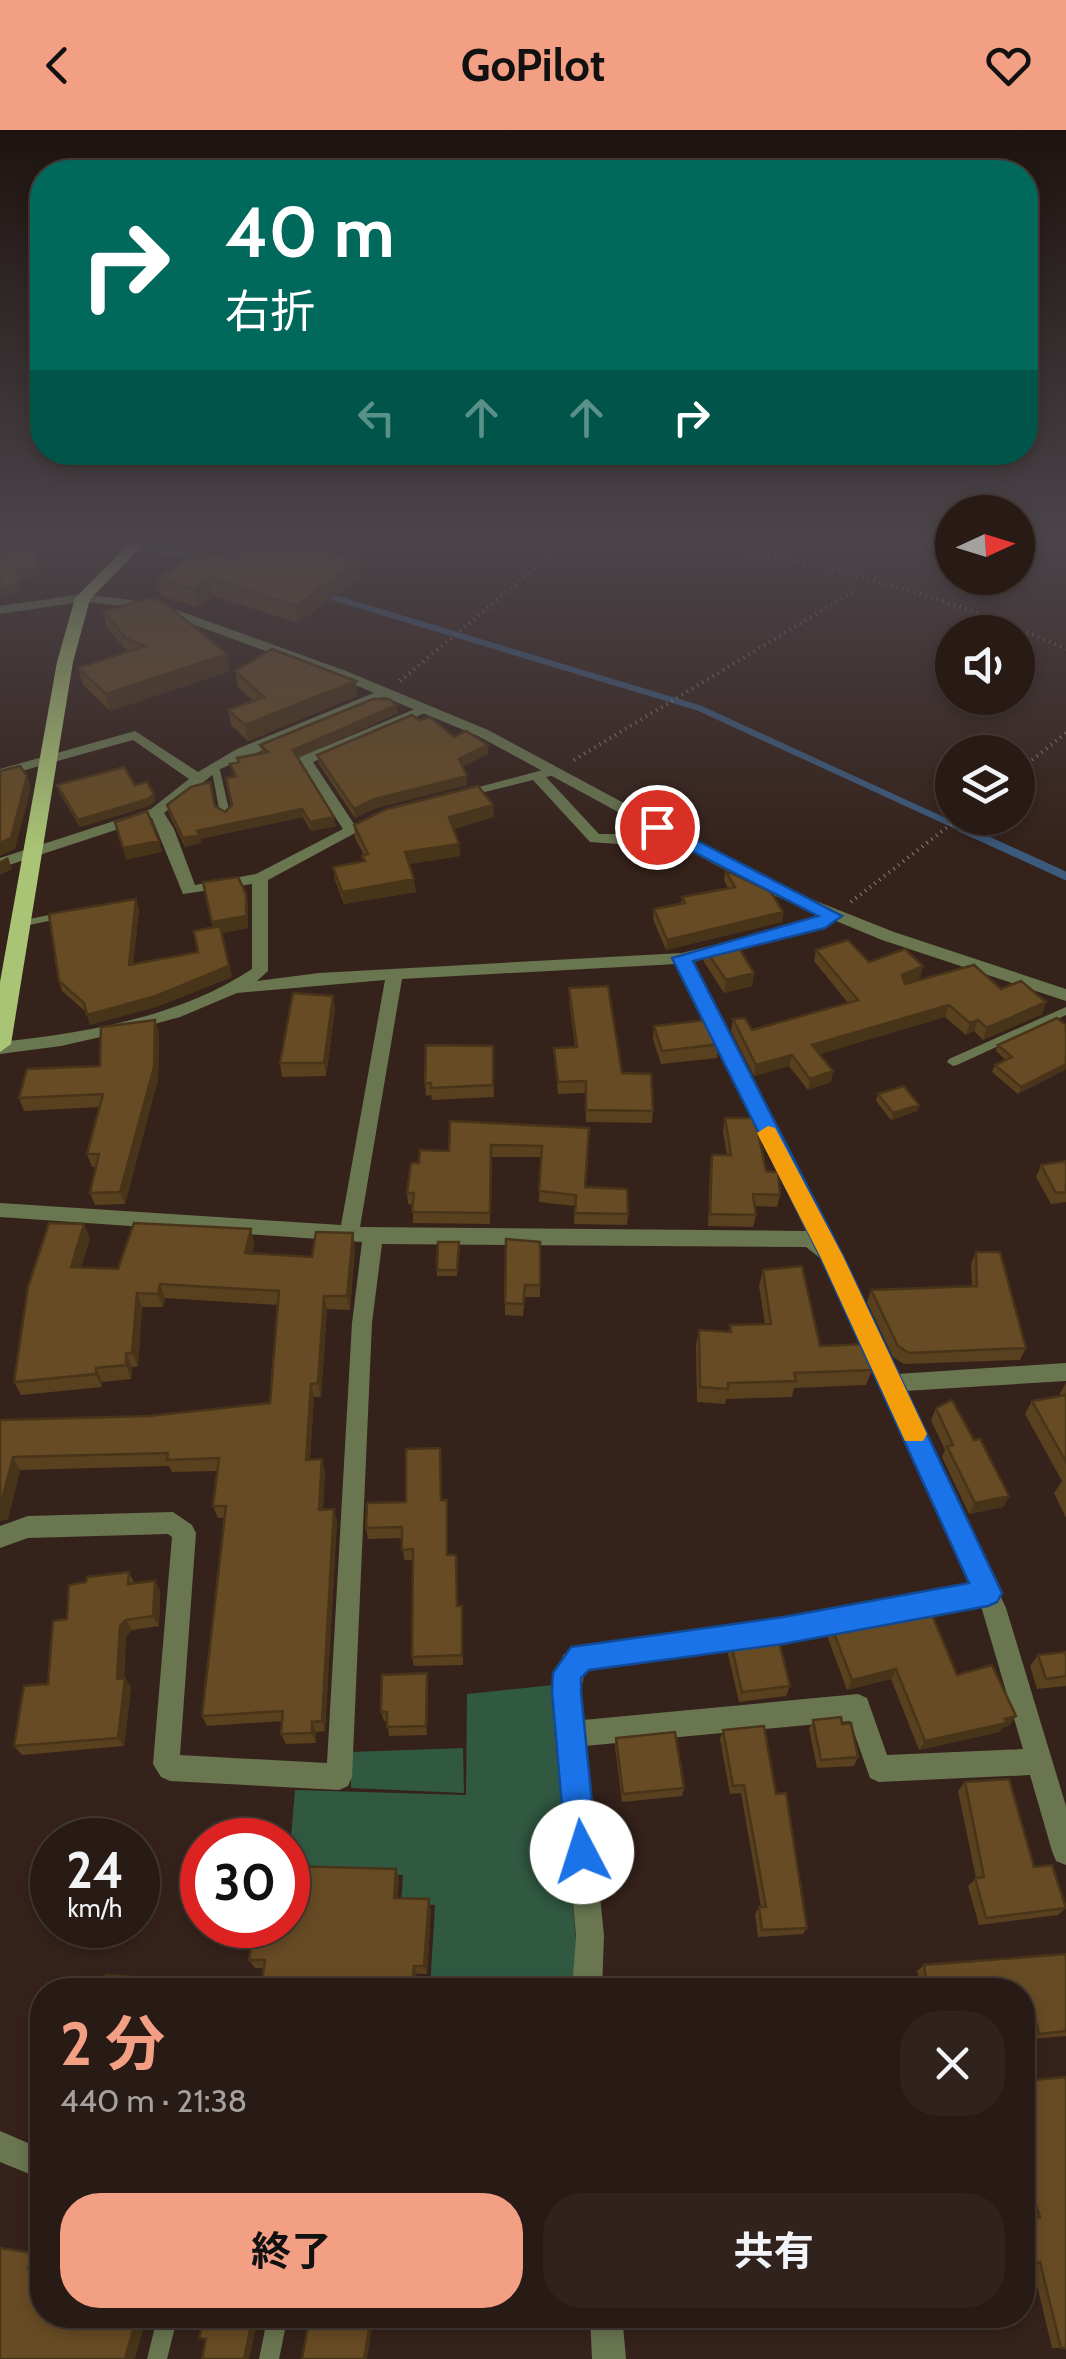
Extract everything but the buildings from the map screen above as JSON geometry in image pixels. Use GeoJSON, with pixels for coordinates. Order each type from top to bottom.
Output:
{"type":"FeatureCollection","features":[{"type":"Feature","properties":{"kind":"main road"},"geometry":{"type":"LineString","coordinates":[[0,1046],[71,642]]}},
{"type":"Feature","properties":{"kind":"street"},"geometry":{"type":"LineString","coordinates":[[250,642],[484,732],[546,773],[772,889],[833,916],[1066,996]]}},
{"type":"Feature","properties":{"kind":"street"},"geometry":{"type":"LineString","coordinates":[[0,864],[156,812],[214,766],[386,693]]}},
{"type":"Feature","properties":{"kind":"street"},"geometry":{"type":"LineString","coordinates":[[350,829],[305,760],[427,710]]}},
{"type":"Feature","properties":{"kind":"street"},"geometry":{"type":"LineString","coordinates":[[0,773],[135,735],[198,779]]}},
{"type":"Feature","properties":{"kind":"street"},"geometry":{"type":"LineString","coordinates":[[443,798],[546,773]]}},
{"type":"Feature","properties":{"kind":"street"},"geometry":{"type":"LineString","coordinates":[[546,773],[595,839],[616,839],[657,827]]}},
{"type":"Feature","properties":{"kind":"street"},"geometry":{"type":"LineString","coordinates":[[105,808],[115,827]]}},
{"type":"Feature","properties":{"kind":"street"},"geometry":{"type":"LineString","coordinates":[[156,812],[168,830],[189,891],[260,878],[350,829],[398,811]]}},
{"type":"Feature","properties":{"kind":"street"},"geometry":{"type":"LineString","coordinates":[[239,989],[260,971],[260,878]]}},
{"type":"Feature","properties":{"kind":"street"},"geometry":{"type":"LineString","coordinates":[[0,1046],[92,1032],[239,989],[395,974],[682,958],[818,924],[833,916]]}},
{"type":"Feature","properties":{"kind":"street"},"geometry":{"type":"LineString","coordinates":[[682,958],[891,1383],[988,1593],[1066,1852]]}},
{"type":"Feature","properties":{"kind":"street"},"geometry":{"type":"LineString","coordinates":[[0,1537],[28,1526],[173,1523],[184,1533],[166,1764],[170,1768],[339,1777],[362,1323],[361,1235],[395,974]]}},
{"type":"Feature","properties":{"kind":"street"},"geometry":{"type":"LineString","coordinates":[[0,1210],[361,1235],[810,1239],[825,1249]]}},
{"type":"Feature","properties":{"kind":"street"},"geometry":{"type":"LineString","coordinates":[[891,1383],[1066,1372]]}},
{"type":"Feature","properties":{"kind":"street"},"geometry":{"type":"LineString","coordinates":[[588,1978],[590,1936],[567,1673],[581,1657],[783,1631],[988,1593]]}},
{"type":"Feature","properties":{"kind":"street"},"geometry":{"type":"LineString","coordinates":[[571,1734],[858,1707],[879,1769],[1040,1761]]}},
{"type":"Feature","properties":{"kind":"street"},"geometry":{"type":"LineString","coordinates":[[0,2146],[30,2159]]}},
{"type":"Feature","properties":{"kind":"street"},"geometry":{"type":"LineString","coordinates":[[607,2328],[609,2359]]}},
{"type":"Feature","properties":{"kind":"lane"},"geometry":{"type":"LineString","coordinates":[[214,766],[225,814]]}},
{"type":"Feature","properties":{"kind":"lane"},"geometry":{"type":"LineString","coordinates":[[20,924],[71,914]]}},
{"type":"Feature","properties":{"kind":"lane"},"geometry":{"type":"LineString","coordinates":[[960,970],[978,964]]}},
{"type":"Feature","properties":{"kind":"lane"},"geometry":{"type":"LineString","coordinates":[[953,1062],[1066,1010]]}},
{"type":"Feature","properties":{"kind":"lane"},"geometry":{"type":"LineString","coordinates":[[157,2359],[165,2328]]}},
{"type":"Feature","properties":{"kind":"lane"},"geometry":{"type":"LineString","coordinates":[[269,2359],[275,2328]]}},
{"type":"Feature","properties":{"kind":"path"},"geometry":{"type":"LineString","coordinates":[[386,693],[447,642]]}},
{"type":"Feature","properties":{"kind":"path"},"geometry":{"type":"LineString","coordinates":[[546,773],[768,642]]}},
{"type":"Feature","properties":{"kind":"path"},"geometry":{"type":"LineString","coordinates":[[1035,758],[1066,733]]}},
{"type":"Feature","properties":{"kind":"path"},"geometry":{"type":"LineString","coordinates":[[833,916],[937,835]]}},
{"type":"Feature","properties":{"kind":"green space"},"geometry":{"type":"Polygon","coordinates":[[[553,1685],[576,1941],[574,1978],[431,1978],[435,1905],[401,1904],[403,1875],[310,1873],[310,1818],[293,1818],[295,1790],[466,1795],[467,1694],[553,1685]]]}},
{"type":"Feature","properties":{"kind":"green space"},"geometry":{"type":"Polygon","coordinates":[[[463,1748],[464,1793],[351,1788],[351,1752],[463,1748]]]}},
{"type":"Feature","properties":{"kind":"waterway"},"geometry":{"type":"LineString","coordinates":[[481,642],[699,708],[935,816]]}},
{"type":"Feature","properties":{"kind":"waterway"},"geometry":{"type":"LineString","coordinates":[[976,835],[1066,876]]}},
{"type":"Feature","properties":{"kind":"slow traffic"},"geometry":{"type":"LineString","coordinates":[[768,1133],[832,1256],[914,1434]]}},
{"type":"Feature","properties":{"kind":"route"},"geometry":{"type":"LineString","coordinates":[[582,1852],[567,1692],[567,1673],[581,1657],[783,1631],[988,1593],[832,1256],[825,1249],[682,958],[818,924],[833,916],[772,889],[657,827]]}}]}
